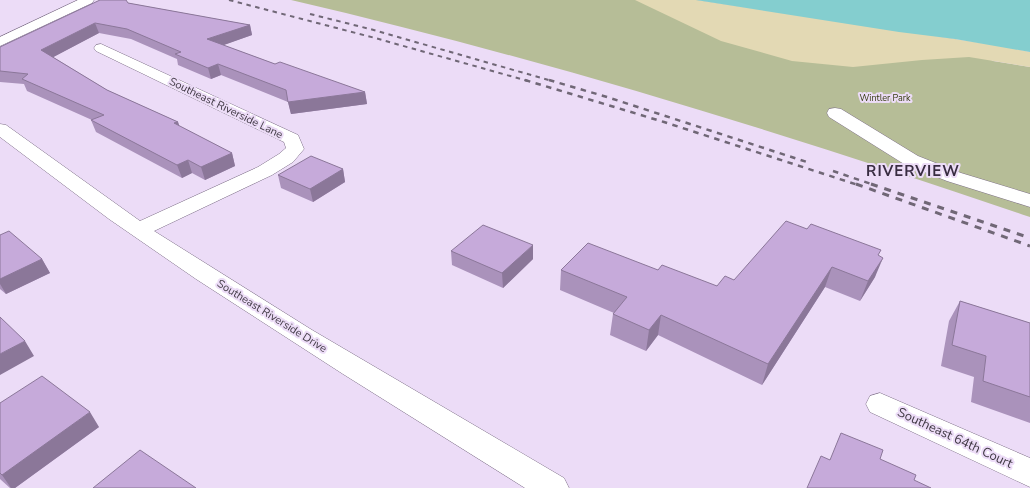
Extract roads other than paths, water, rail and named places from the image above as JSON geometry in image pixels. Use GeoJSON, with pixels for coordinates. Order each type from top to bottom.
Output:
{"type":"FeatureCollection","features":[{"type":"Feature","properties":{"kind":"street"},"geometry":{"type":"LineString","coordinates":[[0,42],[88,0]]}},
{"type":"Feature","properties":{"kind":"street","name":"Southeast Riverside Lane"},"geometry":{"type":"LineString","coordinates":[[101,48],[292,139],[295,149],[286,158],[265,171],[139,230]]}},
{"type":"Feature","properties":{"kind":"street"},"geometry":{"type":"LineString","coordinates":[[835,113],[911,160],[954,177],[1030,201]]}},
{"type":"Feature","properties":{"kind":"street","name":"Southeast Riverside Drive"},"geometry":{"type":"LineString","coordinates":[[0,129],[139,230],[320,346],[553,488]]}},
{"type":"Feature","properties":{"kind":"street","name":"Southeast 64th Court"},"geometry":{"type":"LineString","coordinates":[[880,404],[1030,473]]}},
{"type":"Feature","properties":{"kind":"railway"},"geometry":{"type":"LineString","coordinates":[[229,0],[375,38],[528,81]]}},
{"type":"Feature","properties":{"kind":"railway"},"geometry":{"type":"LineString","coordinates":[[310,14],[370,29],[552,81]]}},
{"type":"Feature","properties":{"kind":"railway"},"geometry":{"type":"LineString","coordinates":[[525,80],[664,122],[858,185]]}},
{"type":"Feature","properties":{"kind":"railway"},"geometry":{"type":"LineString","coordinates":[[549,80],[607,97],[810,163]]}},
{"type":"Feature","properties":{"kind":"railway"},"geometry":{"type":"LineString","coordinates":[[833,171],[874,185]]}},
{"type":"Feature","properties":{"kind":"railway"},"geometry":{"type":"LineString","coordinates":[[856,184],[1030,246]]}},
{"type":"Feature","properties":{"kind":"railway"},"geometry":{"type":"LineString","coordinates":[[871,184],[1030,238]]}},
{"type":"Feature","properties":{"kind":"district","name":"RIVERVIEW"},"geometry":{"type":"Point","coordinates":[913,171]}},
{"type":"Feature","properties":{"kind":"park label","name":"Wintler Park"},"geometry":{"type":"Point","coordinates":[885,98]}}]}
